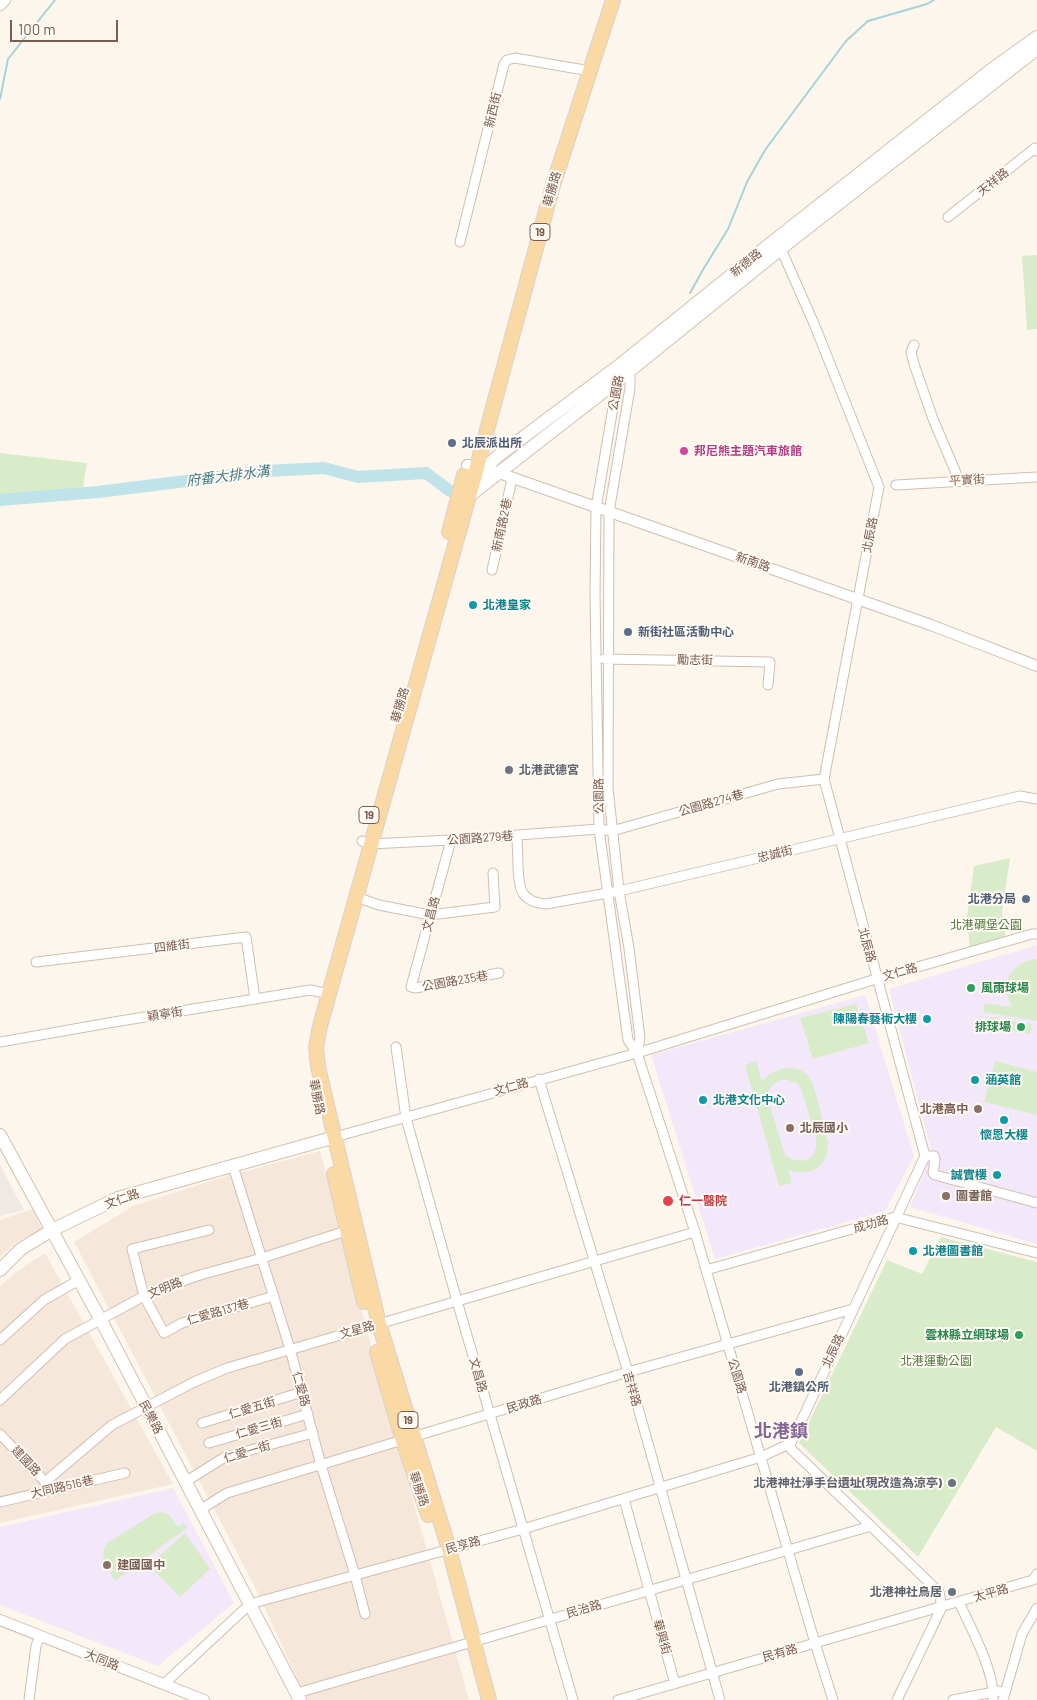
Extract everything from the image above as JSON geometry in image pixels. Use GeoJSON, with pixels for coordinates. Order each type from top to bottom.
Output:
{"type":"FeatureCollection","features":[{"type":"Feature","properties":{"kind":"main road","name":"華勝路"},"geometry":{"type":"LineString","coordinates":[[480,470],[553,185],[605,0]]}},
{"type":"Feature","properties":{"kind":"main road","name":"華勝路"},"geometry":{"type":"LineString","coordinates":[[586,69],[613,0]]}},
{"type":"Feature","properties":{"kind":"main road","name":"新德路"},"geometry":{"type":"LineString","coordinates":[[464,495],[480,470],[625,368],[778,244],[1035,44]]}},
{"type":"Feature","properties":{"kind":"main road","name":"新德路"},"geometry":{"type":"LineString","coordinates":[[480,470],[617,381],[625,368]]}},
{"type":"Feature","properties":{"kind":"main road","name":"19"},"geometry":{"type":"LineString","coordinates":[[464,495],[480,470]]}},
{"type":"Feature","properties":{"kind":"main road","name":"華勝路"},"geometry":{"type":"LineString","coordinates":[[464,495],[366,843],[326,993],[316,1047],[330,1138],[374,1325],[408,1439],[445,1550],[469,1643],[480,1700]]}},
{"type":"Feature","properties":{"kind":"main road","name":"華勝路"},"geometry":{"type":"LineString","coordinates":[[326,993],[356,897],[366,843]]}},
{"type":"Feature","properties":{"kind":"main road","name":"民樂路"},"geometry":{"type":"LineString","coordinates":[[0,1134],[100,1319],[298,1697]]}},
{"type":"Feature","properties":{"kind":"main road","name":"文仁路"},"geometry":{"type":"LineString","coordinates":[[0,1270],[22,1249],[52,1230],[118,1198],[330,1138]]}},
{"type":"Feature","properties":{"kind":"main road","name":"華勝路"},"geometry":{"type":"LineString","coordinates":[[469,1643],[489,1700]]}},
{"type":"Feature","properties":{"kind":"street"},"geometry":{"type":"LineString","coordinates":[[0,6],[6,0]]}},
{"type":"Feature","properties":{"kind":"street","name":"新西街"},"geometry":{"type":"LineString","coordinates":[[460,242],[504,64],[508,60],[515,58],[586,69]]}},
{"type":"Feature","properties":{"kind":"street","name":"天祥路"},"geometry":{"type":"LineString","coordinates":[[948,218],[1034,148],[1037,151]]}},
{"type":"Feature","properties":{"kind":"street","name":"北辰路"},"geometry":{"type":"LineString","coordinates":[[778,244],[815,326],[879,487],[837,701],[824,779],[924,1156],[791,1443],[787,1444]]}},
{"type":"Feature","properties":{"kind":"street"},"geometry":{"type":"LineString","coordinates":[[914,345],[911,352],[914,364],[933,419],[959,480]]}},
{"type":"Feature","properties":{"kind":"street","name":"公園路"},"geometry":{"type":"LineString","coordinates":[[625,368],[630,388],[609,512],[608,788],[619,892],[629,948],[640,1038],[637,1053]]}},
{"type":"Feature","properties":{"kind":"street","name":"公園路"},"geometry":{"type":"LineString","coordinates":[[617,381],[596,508],[597,659],[600,829],[628,1040],[637,1053],[695,1232],[833,1700]]}},
{"type":"Feature","properties":{"kind":"street","name":"新南路"},"geometry":{"type":"LineString","coordinates":[[480,470],[609,512],[930,624],[1037,666]]}},
{"type":"Feature","properties":{"kind":"street","name":"平實街"},"geometry":{"type":"LineString","coordinates":[[896,485],[1037,477]]}},
{"type":"Feature","properties":{"kind":"street","name":"新南路2巷"},"geometry":{"type":"LineString","coordinates":[[492,570],[512,479]]}},
{"type":"Feature","properties":{"kind":"street","name":"勵志街"},"geometry":{"type":"LineString","coordinates":[[597,659],[770,662],[768,685]]}},
{"type":"Feature","properties":{"kind":"street","name":"公園路274巷"},"geometry":{"type":"LineString","coordinates":[[600,829],[612,831],[778,784],[824,779]]}},
{"type":"Feature","properties":{"kind":"street","name":"忠誠街"},"geometry":{"type":"LineString","coordinates":[[517,835],[519,887],[525,896],[535,903],[546,904],[619,892],[1020,796],[1037,799]]}},
{"type":"Feature","properties":{"kind":"street","name":"公園路279巷"},"geometry":{"type":"LineString","coordinates":[[366,843],[451,840],[600,829]]}},
{"type":"Feature","properties":{"kind":"street","name":"文昌路"},"geometry":{"type":"LineString","coordinates":[[411,987],[451,840]]}},
{"type":"Feature","properties":{"kind":"street"},"geometry":{"type":"LineString","coordinates":[[356,897],[379,905],[430,915],[495,907],[493,873]]}},
{"type":"Feature","properties":{"kind":"street","name":"文仁路"},"geometry":{"type":"LineString","coordinates":[[330,1138],[637,1053],[876,979],[1037,934]]}},
{"type":"Feature","properties":{"kind":"street","name":"四維街"},"geometry":{"type":"LineString","coordinates":[[36,962],[246,938],[255,999]]}},
{"type":"Feature","properties":{"kind":"street","name":"公園路235巷"},"geometry":{"type":"LineString","coordinates":[[411,987],[415,988],[499,973]]}},
{"type":"Feature","properties":{"kind":"street","name":"穎寧街"},"geometry":{"type":"LineString","coordinates":[[0,1042],[310,990],[326,993]]}},
{"type":"Feature","properties":{"kind":"street","name":"文昌路"},"geometry":{"type":"LineString","coordinates":[[396,1047],[406,1118],[573,1700]]}},
{"type":"Feature","properties":{"kind":"street","name":"吉祥路"},"geometry":{"type":"LineString","coordinates":[[539,1079],[628,1372],[720,1700]]}},
{"type":"Feature","properties":{"kind":"street"},"geometry":{"type":"LineString","coordinates":[[924,1156],[934,1156],[933,1173],[935,1175],[1037,1203]]}},
{"type":"Feature","properties":{"kind":"street","name":"仁愛路"},"geometry":{"type":"LineString","coordinates":[[233,1166],[290,1349],[321,1465],[365,1614]]}},
{"type":"Feature","properties":{"kind":"street","name":"成功路"},"geometry":{"type":"LineString","coordinates":[[706,1270],[895,1217],[1037,1253]]}},
{"type":"Feature","properties":{"kind":"street","name":"文明路"},"geometry":{"type":"LineString","coordinates":[[0,1400],[65,1338],[144,1296],[200,1275],[262,1258],[352,1229]]}},
{"type":"Feature","properties":{"kind":"street"},"geometry":{"type":"LineString","coordinates":[[144,1296],[132,1250],[209,1230]]}},
{"type":"Feature","properties":{"kind":"street","name":"文星路"},"geometry":{"type":"LineString","coordinates":[[48,1486],[112,1425],[227,1368],[695,1232]]}},
{"type":"Feature","properties":{"kind":"street"},"geometry":{"type":"LineString","coordinates":[[0,1340],[44,1300],[79,1280]]}},
{"type":"Feature","properties":{"kind":"street","name":"仁愛路137巷"},"geometry":{"type":"LineString","coordinates":[[144,1296],[164,1333],[182,1322],[274,1296]]}},
{"type":"Feature","properties":{"kind":"street","name":"民政路"},"geometry":{"type":"LineString","coordinates":[[200,1510],[227,1492],[628,1372],[852,1309]]}},
{"type":"Feature","properties":{"kind":"street","name":"仁愛五街"},"geometry":{"type":"LineString","coordinates":[[202,1423],[302,1392]]}},
{"type":"Feature","properties":{"kind":"street","name":"仁愛三街"},"geometry":{"type":"LineString","coordinates":[[209,1443],[308,1414]]}},
{"type":"Feature","properties":{"kind":"street","name":"仁愛一街"},"geometry":{"type":"LineString","coordinates":[[185,1482],[225,1457],[313,1433]]}},
{"type":"Feature","properties":{"kind":"street","name":"建國路"},"geometry":{"type":"LineString","coordinates":[[0,1434],[48,1486]]}},
{"type":"Feature","properties":{"kind":"street"},"geometry":{"type":"LineString","coordinates":[[787,1444],[939,1592],[942,1607],[897,1700]]}},
{"type":"Feature","properties":{"kind":"street","name":"民享路"},"geometry":{"type":"LineString","coordinates":[[164,1684],[250,1604],[523,1529],[624,1499],[761,1457],[787,1444]]}},
{"type":"Feature","properties":{"kind":"street","name":"大同路516巷"},"geometry":{"type":"LineString","coordinates":[[0,1502],[48,1486],[125,1473]]}},
{"type":"Feature","properties":{"kind":"street","name":"華興街"},"geometry":{"type":"LineString","coordinates":[[624,1499],[675,1684]]}},
{"type":"Feature","properties":{"kind":"street","name":"民治路"},"geometry":{"type":"LineString","coordinates":[[298,1697],[469,1643],[871,1526]]}},
{"type":"Feature","properties":{"kind":"street","name":"太平路"},"geometry":{"type":"LineString","coordinates":[[942,1607],[1033,1580],[1037,1574]]}},
{"type":"Feature","properties":{"kind":"street"},"geometry":{"type":"LineString","coordinates":[[958,1602],[990,1672],[993,1696]]}},
{"type":"Feature","properties":{"kind":"street","name":"民有路"},"geometry":{"type":"LineString","coordinates":[[618,1700],[942,1607]]}},
{"type":"Feature","properties":{"kind":"street"},"geometry":{"type":"LineString","coordinates":[[1003,1700],[1022,1634],[1037,1608]]}},
{"type":"Feature","properties":{"kind":"street","name":"大同路"},"geometry":{"type":"LineString","coordinates":[[0,1620],[204,1700]]}},
{"type":"Feature","properties":{"kind":"street"},"geometry":{"type":"LineString","coordinates":[[28,1700],[36,1646],[40,1636]]}},
{"type":"Feature","properties":{"kind":"street"},"geometry":{"type":"LineString","coordinates":[[953,1700],[993,1696],[1006,1690]]}},
{"type":"Feature","properties":{"kind":"shaded area","name":"北港高中"},"geometry":{"type":"Polygon","coordinates":[[[1037,945],[1037,1244],[910,1207],[932,1153],[889,989],[1037,945]]]}},
{"type":"Feature","properties":{"kind":"shaded area","name":"北辰國小"},"geometry":{"type":"Polygon","coordinates":[[[865,995],[914,1156],[885,1211],[715,1259],[651,1055],[865,995]]]}},
{"type":"Feature","properties":{"kind":"shaded area"},"geometry":{"type":"Polygon","coordinates":[[[320,1151],[391,1422],[469,1700],[307,1700],[256,1589],[74,1242],[133,1206],[217,1179],[320,1151]]]}},
{"type":"Feature","properties":{"kind":"shaded area"},"geometry":{"type":"Polygon","coordinates":[[[0,1165],[24,1210],[0,1216],[0,1165]]]}},
{"type":"Feature","properties":{"kind":"shaded area"},"geometry":{"type":"Polygon","coordinates":[[[32,1209],[43,1231],[18,1241],[0,1257],[0,1220],[32,1209]]]}},
{"type":"Feature","properties":{"kind":"shaded area"},"geometry":{"type":"Polygon","coordinates":[[[45,1253],[173,1484],[0,1523],[0,1286],[15,1273],[45,1253]]]}},
{"type":"Feature","properties":{"kind":"shaded area","name":"建國國中"},"geometry":{"type":"Polygon","coordinates":[[[173,1488],[234,1603],[158,1666],[0,1605],[0,1527],[173,1488]]]}},
{"type":"Feature","properties":{"kind":"green space"},"geometry":{"type":"Polygon","coordinates":[[[1037,255],[1037,329],[1027,330],[1022,256],[1037,255]]]}},
{"type":"Feature","properties":{"kind":"green space"},"geometry":{"type":"Polygon","coordinates":[[[0,453],[87,463],[83,487],[0,496],[0,453]]]}},
{"type":"Feature","properties":{"kind":"green space","name":"北港碉堡公園"},"geometry":{"type":"Polygon","coordinates":[[[1010,858],[1002,912],[1006,941],[970,952],[967,917],[974,866],[1010,858]]]}},
{"type":"Feature","properties":{"kind":"green space"},"geometry":{"type":"Polygon","coordinates":[[[1037,959],[1037,1021],[983,1012],[985,1003],[1012,1007],[1007,990],[1009,977],[1017,966],[1037,959]]]}},
{"type":"Feature","properties":{"kind":"green space"},"geometry":{"type":"Polygon","coordinates":[[[856,1004],[869,1043],[813,1059],[800,1018],[856,1004]]]}},
{"type":"Feature","properties":{"kind":"green space","name":"排球場"},"geometry":{"type":"Polygon","coordinates":[[[990,1017],[1009,1020],[1007,1030],[988,1026],[990,1017]]]}},
{"type":"Feature","properties":{"kind":"green space","name":"排球場"},"geometry":{"type":"Polygon","coordinates":[[[1012,1021],[1032,1024],[1030,1034],[1011,1030],[1012,1021]]]}},
{"type":"Feature","properties":{"kind":"green space"},"geometry":{"type":"Polygon","coordinates":[[[756,1061],[762,1081],[772,1073],[785,1068],[792,1068],[799,1069],[805,1073],[812,1082],[828,1143],[827,1152],[821,1164],[810,1171],[796,1172],[788,1170],[792,1183],[779,1186],[745,1065],[756,1061]],[[784,1079],[778,1081],[769,1089],[768,1099],[785,1155],[791,1159],[803,1161],[815,1152],[816,1138],[801,1088],[797,1083],[784,1079]]]}},
{"type":"Feature","properties":{"kind":"green space"},"geometry":{"type":"Polygon","coordinates":[[[995,1061],[1037,1072],[1037,1115],[984,1102],[995,1061]]]}},
{"type":"Feature","properties":{"kind":"green space","name":"北港運動公園"},"geometry":{"type":"Polygon","coordinates":[[[941,1237],[1037,1262],[1037,1451],[996,1427],[918,1557],[799,1443],[887,1260],[922,1274],[941,1237]]]}},
{"type":"Feature","properties":{"kind":"green space"},"geometry":{"type":"Polygon","coordinates":[[[162,1512],[168,1514],[178,1527],[184,1523],[188,1527],[115,1581],[110,1573],[114,1570],[107,1565],[104,1559],[106,1544],[155,1513],[162,1512]]]}},
{"type":"Feature","properties":{"kind":"green space"},"geometry":{"type":"Polygon","coordinates":[[[185,1533],[210,1569],[180,1597],[149,1565],[185,1533]]]}},
{"type":"Feature","properties":{"kind":"waterway"},"geometry":{"type":"LineString","coordinates":[[0,99],[8,59],[55,0]]}},
{"type":"Feature","properties":{"kind":"waterway"},"geometry":{"type":"LineString","coordinates":[[690,293],[728,229],[747,182],[765,150],[846,41],[868,21],[927,4],[934,0]]}},
{"type":"Feature","properties":{"kind":"waterway","name":"府番大排水溝"},"geometry":{"type":"LineString","coordinates":[[0,500],[98,492],[266,471],[324,468],[358,477],[426,473],[450,491]]}},
{"type":"Feature","properties":{"kind":"place","name":"北辰派出所"},"geometry":{"type":"Point","coordinates":[452,443]}},
{"type":"Feature","properties":{"kind":"place","name":"邦尼熊主題汽車旅館"},"geometry":{"type":"Point","coordinates":[684,451]}},
{"type":"Feature","properties":{"kind":"place","name":"北港皇家"},"geometry":{"type":"Point","coordinates":[473,605]}},
{"type":"Feature","properties":{"kind":"place","name":"新街社區活動中心"},"geometry":{"type":"Point","coordinates":[628,632]}},
{"type":"Feature","properties":{"kind":"place","name":"北港武德宮"},"geometry":{"type":"Point","coordinates":[509,770]}},
{"type":"Feature","properties":{"kind":"place","name":"北港分局"},"geometry":{"type":"Point","coordinates":[1026,899]}},
{"type":"Feature","properties":{"kind":"place","name":"風雨球場"},"geometry":{"type":"Point","coordinates":[971,988]}},
{"type":"Feature","properties":{"kind":"place","name":"陳陽春藝術大樓"},"geometry":{"type":"Point","coordinates":[927,1019]}},
{"type":"Feature","properties":{"kind":"place","name":"排球場"},"geometry":{"type":"Point","coordinates":[1021,1027]}},
{"type":"Feature","properties":{"kind":"place","name":"涵英館"},"geometry":{"type":"Point","coordinates":[975,1080]}},
{"type":"Feature","properties":{"kind":"place","name":"北港文化中心"},"geometry":{"type":"Point","coordinates":[703,1100]}},
{"type":"Feature","properties":{"kind":"place","name":"北港高中"},"geometry":{"type":"Point","coordinates":[978,1109]}},
{"type":"Feature","properties":{"kind":"place","name":"懷恩大樓"},"geometry":{"type":"Point","coordinates":[1004,1120]}},
{"type":"Feature","properties":{"kind":"place","name":"北辰國小"},"geometry":{"type":"Point","coordinates":[790,1128]}},
{"type":"Feature","properties":{"kind":"place","name":"誠實樓"},"geometry":{"type":"Point","coordinates":[997,1175]}},
{"type":"Feature","properties":{"kind":"place","name":"圖書館"},"geometry":{"type":"Point","coordinates":[946,1196]}},
{"type":"Feature","properties":{"kind":"place","name":"仁一醫院"},"geometry":{"type":"Point","coordinates":[668,1201]}},
{"type":"Feature","properties":{"kind":"place","name":"北港圖書館"},"geometry":{"type":"Point","coordinates":[913,1251]}},
{"type":"Feature","properties":{"kind":"place","name":"雲林縣立網球場"},"geometry":{"type":"Point","coordinates":[1019,1335]}},
{"type":"Feature","properties":{"kind":"place","name":"北港鎮公所"},"geometry":{"type":"Point","coordinates":[799,1372]}},
{"type":"Feature","properties":{"kind":"place","name":"北港神社淨手台遺址(現改造為涼亭)"},"geometry":{"type":"Point","coordinates":[952,1483]}},
{"type":"Feature","properties":{"kind":"place","name":"建國國中"},"geometry":{"type":"Point","coordinates":[107,1565]}},
{"type":"Feature","properties":{"kind":"place","name":"北港神社鳥居"},"geometry":{"type":"Point","coordinates":[952,1592]}},
{"type":"Feature","properties":{"kind":"district","name":"北港鎮"},"geometry":{"type":"Point","coordinates":[781,1431]}}]}
